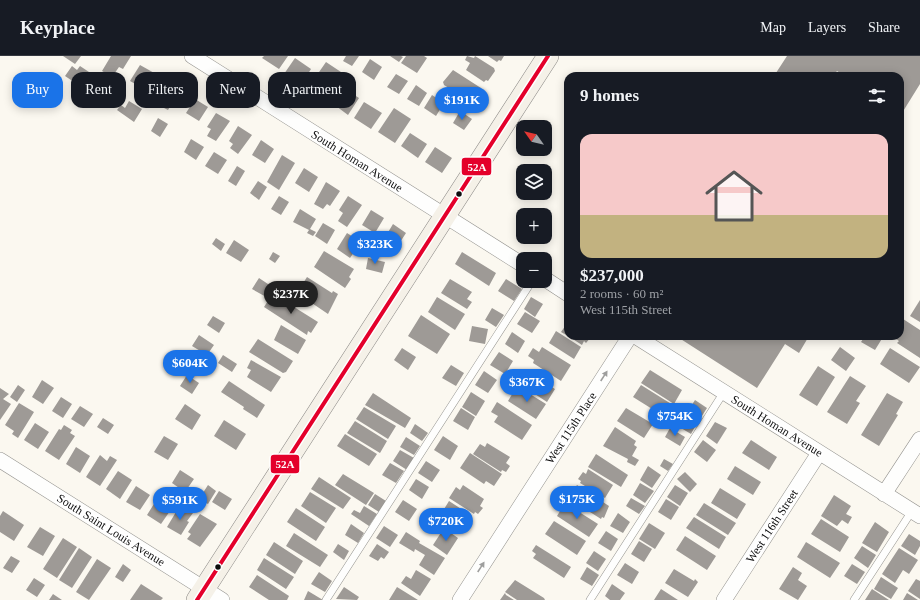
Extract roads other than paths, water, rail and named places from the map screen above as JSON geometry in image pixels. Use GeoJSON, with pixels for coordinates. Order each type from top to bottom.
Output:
{"type":"FeatureCollection","features":[{"type":"Feature","properties":{"kind":"street","name":"South Homan Avenue"},"geometry":{"type":"LineString","coordinates":[[192,56],[516,261]]}},
{"type":"Feature","properties":{"kind":"street"},"geometry":{"type":"LineString","coordinates":[[201,594],[548,56]]}},
{"type":"Feature","properties":{"kind":"street"},"geometry":{"type":"LineString","coordinates":[[552,284],[564,291]]}},
{"type":"Feature","properties":{"kind":"street","name":"West 115th Place"},"geometry":{"type":"LineString","coordinates":[[460,600],[627,340]]}},
{"type":"Feature","properties":{"kind":"street","name":"South Homan Avenue"},"geometry":{"type":"LineString","coordinates":[[641,340],[916,514]]}},
{"type":"Feature","properties":{"kind":"street"},"geometry":{"type":"LineString","coordinates":[[884,494],[920,439]]}},
{"type":"Feature","properties":{"kind":"street","name":"West 116th Street"},"geometry":{"type":"LineString","coordinates":[[724,600],[820,453]]}},
{"type":"Feature","properties":{"kind":"street","name":"South Saint Louis Avenue"},"geometry":{"type":"LineString","coordinates":[[0,460],[201,594],[222,600]]}},
{"type":"Feature","properties":{"kind":"lane"},"geometry":{"type":"LineString","coordinates":[[326,600],[527,288]]}},
{"type":"Feature","properties":{"kind":"lane"},"geometry":{"type":"LineString","coordinates":[[590,600],[724,392]]}},
{"type":"Feature","properties":{"kind":"lane"},"geometry":{"type":"LineString","coordinates":[[854,600],[916,514]]}}]}
